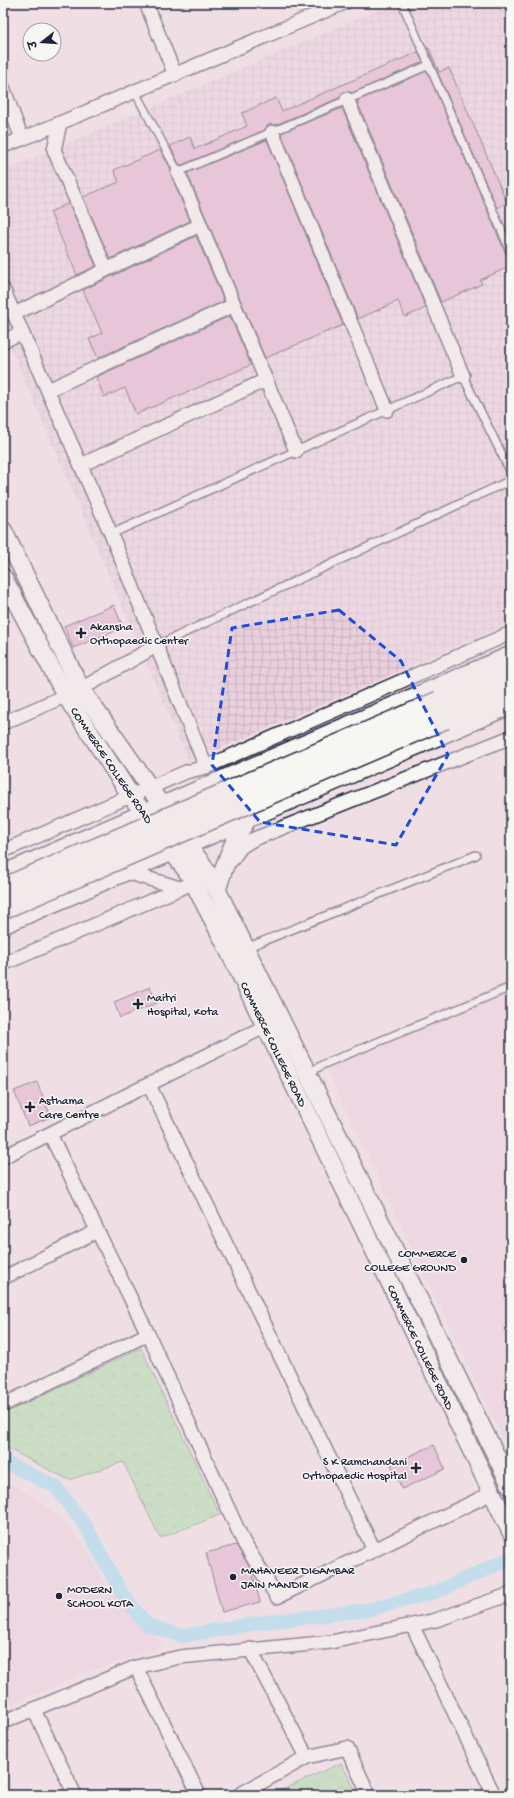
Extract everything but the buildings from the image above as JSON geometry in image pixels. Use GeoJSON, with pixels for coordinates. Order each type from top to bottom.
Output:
{"type":"FeatureCollection","features":[{"type":"Feature","properties":{"kind":"main road"},"geometry":{"type":"LineString","coordinates":[[3,908],[442,710],[511,670]]}},
{"type":"Feature","properties":{"kind":"main road"},"geometry":{"type":"LineString","coordinates":[[3,889],[442,710],[511,689]]}},
{"type":"Feature","properties":{"kind":"street"},"geometry":{"type":"LineString","coordinates":[[146,3],[175,75]]}},
{"type":"Feature","properties":{"kind":"street"},"geometry":{"type":"LineString","coordinates":[[3,146],[135,92],[341,4]]}},
{"type":"Feature","properties":{"kind":"street"},"geometry":{"type":"LineString","coordinates":[[3,87],[22,139]]}},
{"type":"Feature","properties":{"kind":"street"},"geometry":{"type":"LineString","coordinates":[[347,99],[463,376]]}},
{"type":"Feature","properties":{"kind":"street"},"geometry":{"type":"LineString","coordinates":[[60,123],[54,150],[106,269]]}},
{"type":"Feature","properties":{"kind":"street"},"geometry":{"type":"LineString","coordinates":[[272,132],[387,410]]}},
{"type":"Feature","properties":{"kind":"street"},"geometry":{"type":"LineString","coordinates":[[178,172],[296,451]]}},
{"type":"Feature","properties":{"kind":"street"},"geometry":{"type":"LineString","coordinates":[[14,314],[200,225]]}},
{"type":"Feature","properties":{"kind":"street"},"geometry":{"type":"LineString","coordinates":[[3,289],[111,534],[206,767]]}},
{"type":"Feature","properties":{"kind":"street"},"geometry":{"type":"LineString","coordinates":[[48,390],[234,305]]}},
{"type":"Feature","properties":{"kind":"street"},"geometry":{"type":"LineString","coordinates":[[3,341],[22,333]]}},
{"type":"Feature","properties":{"kind":"street"},"geometry":{"type":"LineString","coordinates":[[81,465],[266,380]]}},
{"type":"Feature","properties":{"kind":"street"},"geometry":{"type":"LineString","coordinates":[[3,530],[81,689],[162,806],[180,849],[201,862],[219,869]]}},
{"type":"Feature","properties":{"kind":"street","name":"COMMERCE COLLEGE ROAD"},"geometry":{"type":"LineString","coordinates":[[3,577],[66,696],[131,796],[144,814],[180,849],[187,886],[224,941],[273,1023],[511,1532]]}},
{"type":"Feature","properties":{"kind":"street"},"geometry":{"type":"LineString","coordinates":[[3,851],[186,772],[206,767],[511,633]]}},
{"type":"Feature","properties":{"kind":"street"},"geometry":{"type":"LineString","coordinates":[[3,723],[81,689],[156,646]]}},
{"type":"Feature","properties":{"kind":"street"},"geometry":{"type":"LineString","coordinates":[[3,874],[511,655]]}},
{"type":"Feature","properties":{"kind":"street"},"geometry":{"type":"LineString","coordinates":[[3,925],[511,705]]}},
{"type":"Feature","properties":{"kind":"street"},"geometry":{"type":"LineString","coordinates":[[3,964],[187,886],[219,869],[241,847],[254,839],[511,737]]}},
{"type":"Feature","properties":{"kind":"street"},"geometry":{"type":"LineString","coordinates":[[89,814],[99,833]]}},
{"type":"Feature","properties":{"kind":"street"},"geometry":{"type":"LineString","coordinates":[[247,820],[237,835],[219,869],[217,890],[246,949],[273,1023],[307,1074],[511,1486]]}},
{"type":"Feature","properties":{"kind":"street"},"geometry":{"type":"LineString","coordinates":[[126,872],[187,886]]}},
{"type":"Feature","properties":{"kind":"street"},"geometry":{"type":"LineString","coordinates":[[3,1157],[273,1023]]}},
{"type":"Feature","properties":{"kind":"street"},"geometry":{"type":"LineString","coordinates":[[149,1085],[374,1550]]}},
{"type":"Feature","properties":{"kind":"street"},"geometry":{"type":"LineString","coordinates":[[50,1134],[148,1334],[244,1543],[277,1597],[492,1493]]}},
{"type":"Feature","properties":{"kind":"street"},"geometry":{"type":"LineString","coordinates":[[3,1278],[97,1231]]}},
{"type":"Feature","properties":{"kind":"street"},"geometry":{"type":"LineString","coordinates":[[3,1405],[148,1334]]}},
{"type":"Feature","properties":{"kind":"street"},"geometry":{"type":"LineString","coordinates":[[3,1722],[136,1667],[180,1657],[331,1642],[436,1620],[511,1594]]}},
{"type":"Feature","properties":{"kind":"street"},"geometry":{"type":"LineString","coordinates":[[412,1625],[494,1795]]}},
{"type":"Feature","properties":{"kind":"street"},"geometry":{"type":"LineString","coordinates":[[250,1649],[307,1757]]}},
{"type":"Feature","properties":{"kind":"street"},"geometry":{"type":"LineString","coordinates":[[136,1667],[198,1795]]}},
{"type":"Feature","properties":{"kind":"street"},"geometry":{"type":"LineString","coordinates":[[34,1710],[75,1795]]}},
{"type":"Feature","properties":{"kind":"street"},"geometry":{"type":"LineString","coordinates":[[239,1795],[307,1757],[347,1748],[369,1795]]}},
{"type":"Feature","properties":{"kind":"lane"},"geometry":{"type":"LineString","coordinates":[[402,3],[511,252]]}},
{"type":"Feature","properties":{"kind":"lane"},"geometry":{"type":"LineString","coordinates":[[135,92],[178,172],[429,65]]}},
{"type":"Feature","properties":{"kind":"lane"},"geometry":{"type":"LineString","coordinates":[[111,534],[463,376],[511,474]]}},
{"type":"Feature","properties":{"kind":"lane"},"geometry":{"type":"LineString","coordinates":[[156,646],[511,480]]}},
{"type":"Feature","properties":{"kind":"lane"},"geometry":{"type":"LineString","coordinates":[[246,949],[476,855]]}},
{"type":"Feature","properties":{"kind":"lane"},"geometry":{"type":"LineString","coordinates":[[307,1074],[324,1064],[511,987]]}},
{"type":"Feature","properties":{"kind":"highlighted area"},"geometry":{"type":"Polygon","coordinates":[[[339,610],[401,661],[448,755],[396,845],[260,822],[212,765],[232,628],[339,610]]]}},
{"type":"Feature","properties":{"kind":"shaded area"},"geometry":{"type":"Polygon","coordinates":[[[394,3],[511,3],[511,623],[189,762],[3,330],[3,171],[394,3]]]}},
{"type":"Feature","properties":{"kind":"shaded area","name":"COMMERCE COLLEGE GROUND"},"geometry":{"type":"Polygon","coordinates":[[[511,977],[511,1456],[324,1064],[511,977]]]}},
{"type":"Feature","properties":{"kind":"shaded area","name":"MODERN SCHOOL KOTA"},"geometry":{"type":"Polygon","coordinates":[[[3,1479],[48,1507],[82,1542],[106,1586],[123,1605],[165,1646],[88,1672],[3,1708],[3,1479]]]}},
{"type":"Feature","properties":{"kind":"green space"},"geometry":{"type":"Polygon","coordinates":[[[141,1348],[220,1515],[160,1538],[123,1462],[69,1480],[3,1446],[3,1414],[141,1348]]]}},
{"type":"Feature","properties":{"kind":"green space"},"geometry":{"type":"Polygon","coordinates":[[[341,1763],[358,1795],[271,1795],[341,1763]]]}},
{"type":"Feature","properties":{"kind":"waterway"},"geometry":{"type":"LineString","coordinates":[[3,1461],[56,1487],[87,1528],[122,1594],[147,1625],[182,1636],[258,1623],[367,1610],[436,1592],[511,1558]]}},
{"type":"Feature","properties":{"kind":"place","name":"Akansha Orthopaedic Center"},"geometry":{"type":"Point","coordinates":[81,633]}},
{"type":"Feature","properties":{"kind":"place","name":"Maitri Hospital, Kota"},"geometry":{"type":"Point","coordinates":[138,1004]}},
{"type":"Feature","properties":{"kind":"place","name":"Asthama Care Centre"},"geometry":{"type":"Point","coordinates":[30,1107]}},
{"type":"Feature","properties":{"kind":"place","name":"COMMERCE COLLEGE GROUND"},"geometry":{"type":"Point","coordinates":[464,1260]}},
{"type":"Feature","properties":{"kind":"place","name":"S K Ramchandani Orthopaedic Hospital"},"geometry":{"type":"Point","coordinates":[416,1468]}},
{"type":"Feature","properties":{"kind":"place","name":"MAHAVEER DIGAMBAR JAIN MANDIR"},"geometry":{"type":"Point","coordinates":[233,1577]}},
{"type":"Feature","properties":{"kind":"place","name":"MODERN SCHOOL KOTA"},"geometry":{"type":"Point","coordinates":[59,1596]}}]}
